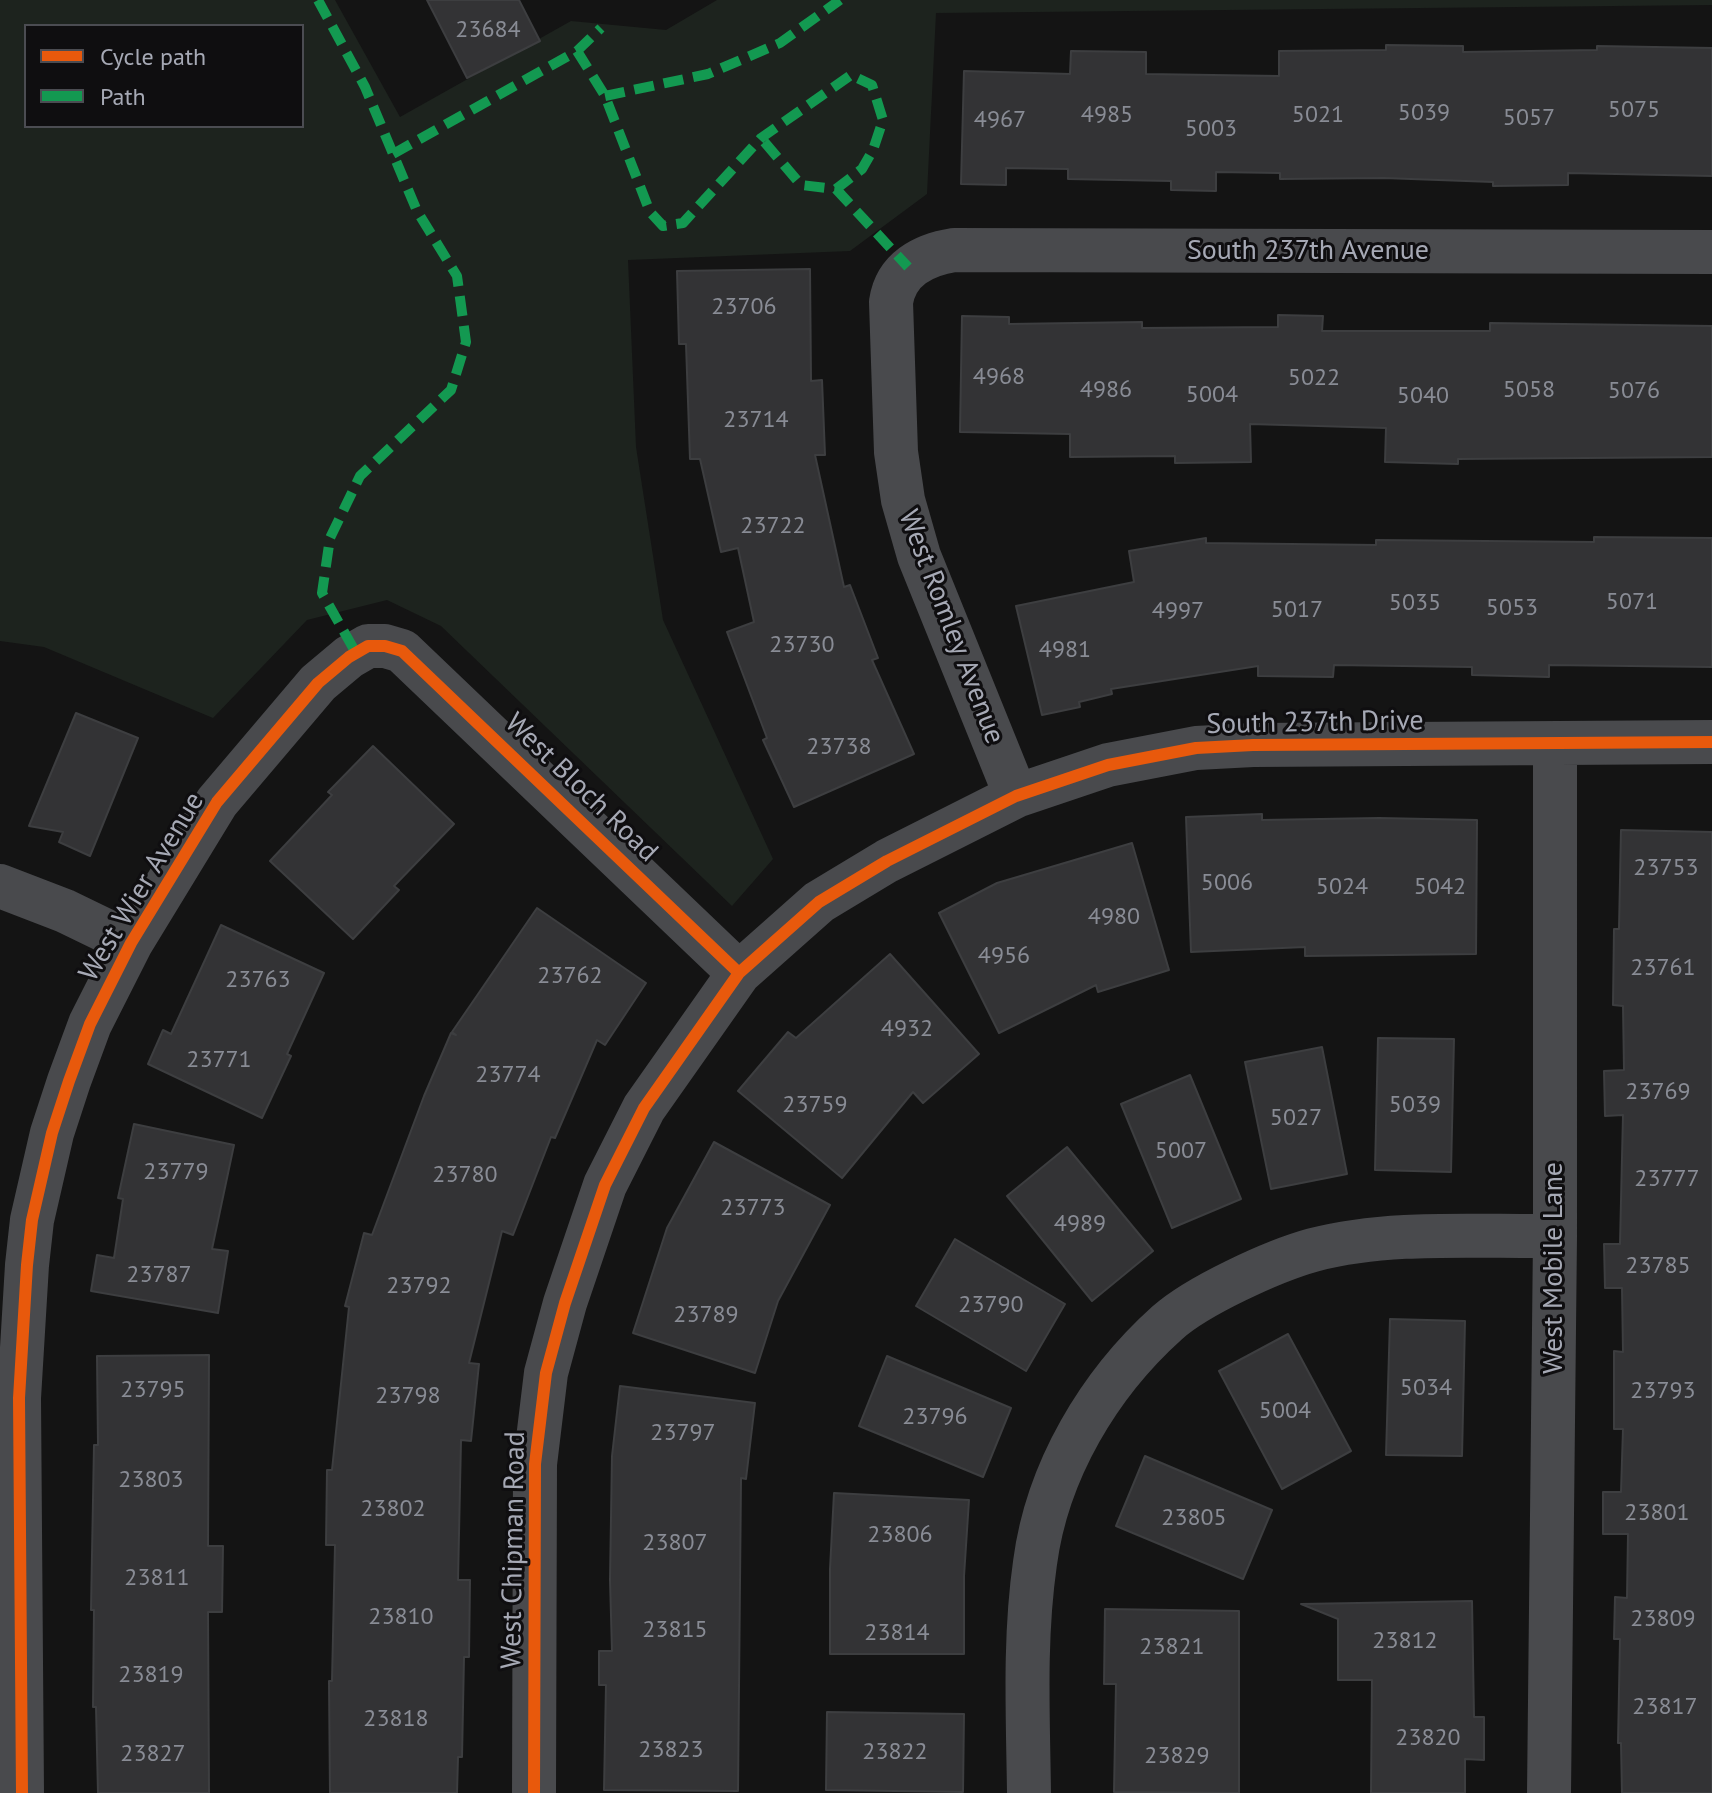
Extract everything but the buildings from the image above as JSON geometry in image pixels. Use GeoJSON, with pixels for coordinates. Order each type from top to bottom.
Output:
{"type":"FeatureCollection","features":[{"type":"Feature","properties":{"kind":"street","name":"South 237th Avenue"},"geometry":{"type":"LineString","coordinates":[[908,267],[933,254],[954,250],[1712,252]]}},
{"type":"Feature","properties":{"kind":"street","name":"West Romley Avenue"},"geometry":{"type":"LineString","coordinates":[[908,267],[893,290],[891,302],[896,452],[903,500],[919,556],[1016,796]]}},
{"type":"Feature","properties":{"kind":"street","name":"West Wier Avenue"},"geometry":{"type":"LineString","coordinates":[[22,1793],[10,1398],[32,1220],[52,1133],[90,1024],[131,943],[217,802],[318,683],[368,646],[385,646]]}},
{"type":"Feature","properties":{"kind":"street","name":"West Bloch Road"},"geometry":{"type":"LineString","coordinates":[[385,646],[402,651],[412,660],[739,973]]}},
{"type":"Feature","properties":{"kind":"street","name":"South 237th Drive"},"geometry":{"type":"LineString","coordinates":[[739,973],[819,902],[887,861],[1016,796],[1108,765],[1196,748],[1253,745],[1712,742]]}},
{"type":"Feature","properties":{"kind":"street","name":"West Mobile Lane"},"geometry":{"type":"LineString","coordinates":[[1549,1793],[1555,1236],[1555,743]]}},
{"type":"Feature","properties":{"kind":"street"},"geometry":{"type":"LineString","coordinates":[[0,886],[65,911],[131,943]]}},
{"type":"Feature","properties":{"kind":"street","name":"West Chipman Road"},"geometry":{"type":"LineString","coordinates":[[534,1793],[535,1464],[546,1373],[565,1303],[605,1185],[644,1108],[739,973]]}},
{"type":"Feature","properties":{"kind":"street"},"geometry":{"type":"LineString","coordinates":[[1029,1793],[1028,1636],[1035,1560],[1051,1493],[1077,1435],[1117,1374],[1169,1321],[1235,1280],[1312,1250],[1373,1240],[1555,1236]]}},
{"type":"Feature","properties":{"kind":"shaded area"},"geometry":{"type":"Polygon","coordinates":[[[0,0],[335,0],[400,117],[571,21],[666,30],[717,0],[1712,0],[1712,5],[936,13],[927,194],[850,251],[628,260],[636,447],[663,620],[773,859],[732,906],[441,626],[387,600],[307,620],[213,718],[44,647],[0,641],[0,0]]]}},
{"type":"Feature","properties":{"kind":"marked path"},"geometry":{"type":"LineString","coordinates":[[318,0],[365,87],[417,211],[457,276],[466,342],[451,390],[360,476],[330,538],[322,593],[356,653]]}},
{"type":"Feature","properties":{"kind":"marked path"},"geometry":{"type":"LineString","coordinates":[[605,96],[708,74],[780,43],[840,0]]}},
{"type":"Feature","properties":{"kind":"marked path"},"geometry":{"type":"LineString","coordinates":[[393,154],[577,51],[601,28]]}},
{"type":"Feature","properties":{"kind":"marked path"},"geometry":{"type":"LineString","coordinates":[[577,51],[605,96],[650,212],[663,226],[683,223],[761,138],[851,75],[872,85],[883,120],[873,150],[862,169],[836,189],[801,185],[761,138]]}},
{"type":"Feature","properties":{"kind":"marked path"},"geometry":{"type":"LineString","coordinates":[[836,189],[908,267]]}},
{"type":"Feature","properties":{"kind":"cycle path"},"geometry":{"type":"LineString","coordinates":[[22,1793],[19,1398],[32,1220],[52,1133],[90,1024],[131,943],[217,802],[318,683],[349,657],[368,646],[385,646],[402,651],[739,973]]}},
{"type":"Feature","properties":{"kind":"cycle path"},"geometry":{"type":"LineString","coordinates":[[534,1793],[535,1464],[546,1373],[565,1303],[605,1185],[644,1108],[739,973],[819,902],[887,861],[1016,796],[1108,765],[1196,748],[1253,745],[1712,742]]}}]}
